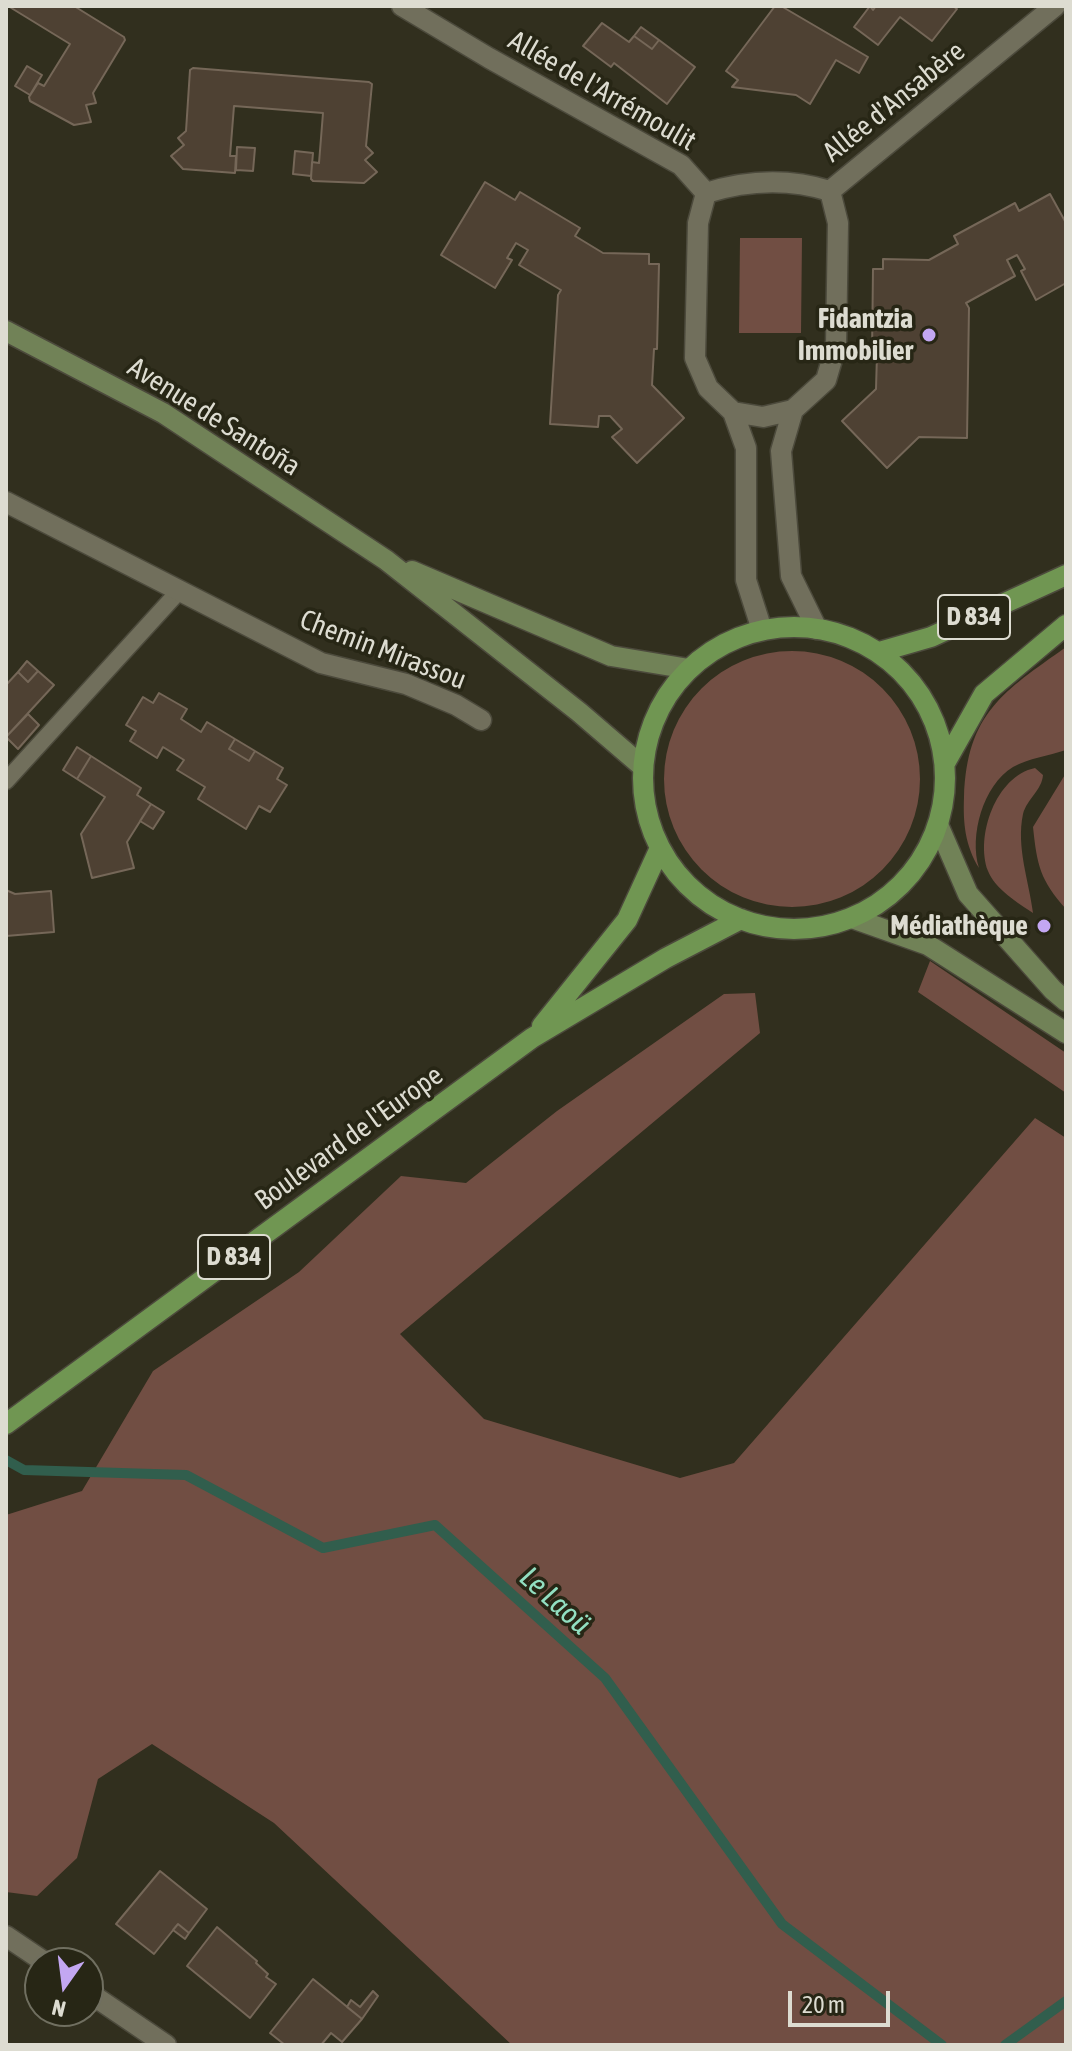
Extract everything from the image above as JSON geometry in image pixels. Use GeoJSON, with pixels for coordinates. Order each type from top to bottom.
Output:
{"type":"FeatureCollection","features":[{"type":"Feature","properties":{"kind":"main road","name":"Avenue de Santoña"},"geometry":{"type":"LineString","coordinates":[[6,331],[163,413],[386,560],[579,712],[643,767]]}},
{"type":"Feature","properties":{"kind":"main road","name":"Avenue de Santoña"},"geometry":{"type":"LineString","coordinates":[[386,560],[611,656],[689,669]]}},
{"type":"Feature","properties":{"kind":"main road","name":"D 834"},"geometry":{"type":"LineString","coordinates":[[879,652],[931,637],[1066,575]]}},
{"type":"Feature","properties":{"kind":"main road","name":"D 834"},"geometry":{"type":"LineString","coordinates":[[945,763],[984,694],[1066,625]]}},
{"type":"Feature","properties":{"kind":"main road"},"geometry":{"type":"LineString","coordinates":[[789,627],[817,629],[849,637],[879,652],[904,674],[925,700],[939,730],[945,763],[946,795],[939,827],[919,865],[889,897],[852,918],[825,926],[797,929],[768,927],[716,907],[693,891],[674,871],[649,822],[643,794],[643,767],[657,713],[671,689],[711,651],[762,630],[789,627]]}},
{"type":"Feature","properties":{"kind":"main road"},"geometry":{"type":"LineString","coordinates":[[939,827],[968,894],[1066,1001]]}},
{"type":"Feature","properties":{"kind":"main road","name":"Boulevard de l'Europe"},"geometry":{"type":"LineString","coordinates":[[532,1038],[627,920],[660,848]]}},
{"type":"Feature","properties":{"kind":"main road"},"geometry":{"type":"LineString","coordinates":[[852,918],[928,945],[1066,1033]]}},
{"type":"Feature","properties":{"kind":"main road","name":"Boulevard de l'Europe"},"geometry":{"type":"LineString","coordinates":[[6,1424],[532,1038],[666,958],[741,919]]}},
{"type":"Feature","properties":{"kind":"street","name":"Allée de l'Arrémoulit"},"geometry":{"type":"LineString","coordinates":[[402,6],[681,165],[706,193],[698,223],[695,358],[708,388],[733,412],[746,448],[746,580],[762,630]]}},
{"type":"Feature","properties":{"kind":"street","name":"Allée d'Ansabère"},"geometry":{"type":"LineString","coordinates":[[793,410],[826,380],[836,346],[838,223],[830,191],[1055,6]]}},
{"type":"Feature","properties":{"kind":"street"},"geometry":{"type":"LineString","coordinates":[[706,193],[736,183],[802,182],[830,191]]}},
{"type":"Feature","properties":{"kind":"street"},"geometry":{"type":"LineString","coordinates":[[733,412],[763,417],[793,410],[781,451],[791,576],[817,629]]}},
{"type":"Feature","properties":{"kind":"street","name":"Chemin Mirassou"},"geometry":{"type":"LineString","coordinates":[[6,502],[321,663],[406,684],[456,705],[481,720]]}},
{"type":"Feature","properties":{"kind":"street"},"geometry":{"type":"LineString","coordinates":[[6,1936],[24,1948]]}},
{"type":"Feature","properties":{"kind":"street"},"geometry":{"type":"LineString","coordinates":[[104,2003],[166,2045]]}},
{"type":"Feature","properties":{"kind":"lane"},"geometry":{"type":"LineString","coordinates":[[6,781],[180,590]]}},
{"type":"Feature","properties":{"kind":"shaded area"},"geometry":{"type":"Polygon","coordinates":[[[740,238],[802,238],[801,333],[739,333],[740,238]]]}},
{"type":"Feature","properties":{"kind":"shaded area"},"geometry":{"type":"Polygon","coordinates":[[[1066,647],[1066,750],[1013,767],[994,786],[986,798],[977,827],[979,868],[968,842],[964,816],[972,744],[992,707],[1066,647]]]}},
{"type":"Feature","properties":{"kind":"shaded area"},"geometry":{"type":"Polygon","coordinates":[[[792,651],[841,661],[873,680],[891,698],[910,730],[920,779],[910,828],[891,860],[873,878],[841,897],[792,907],[743,897],[711,878],[693,860],[674,828],[664,779],[674,730],[693,698],[711,680],[743,661],[792,651]]]}},
{"type":"Feature","properties":{"kind":"shaded area"},"geometry":{"type":"Polygon","coordinates":[[[1035,768],[1043,775],[1042,780],[1023,814],[1021,826],[1033,913],[991,878],[984,841],[992,809],[1000,795],[1021,773],[1035,768]]]}},
{"type":"Feature","properties":{"kind":"shaded area"},"geometry":{"type":"Polygon","coordinates":[[[1066,773],[1066,909],[1041,871],[1033,827],[1066,773]]]}},
{"type":"Feature","properties":{"kind":"shaded area"},"geometry":{"type":"Polygon","coordinates":[[[930,961],[1066,1053],[1066,1093],[918,992],[930,961]]]}},
{"type":"Feature","properties":{"kind":"shaded area"},"geometry":{"type":"Polygon","coordinates":[[[755,993],[760,1033],[400,1334],[484,1419],[680,1478],[734,1463],[1035,1118],[1066,1138],[1066,2045],[512,2045],[274,1823],[152,1744],[98,1779],[77,1858],[37,1896],[6,1892],[6,1515],[82,1491],[153,1371],[299,1272],[401,1176],[466,1183],[557,1111],[724,994],[755,993]]]}},
{"type":"Feature","properties":{"kind":"building"},"geometry":{"type":"Polygon","coordinates":[[[8,6],[74,6],[124,37],[93,93],[96,103],[86,105],[91,122],[74,125],[30,101],[29,97],[38,83],[44,86],[70,44],[8,6]]]}},
{"type":"Feature","properties":{"kind":"building"},"geometry":{"type":"Polygon","coordinates":[[[775,6],[781,6],[868,57],[859,73],[836,60],[810,104],[796,95],[732,87],[738,80],[726,71],[775,6]]]}},
{"type":"Feature","properties":{"kind":"building"},"geometry":{"type":"Polygon","coordinates":[[[870,6],[873,10],[876,6],[953,6],[957,9],[932,41],[900,17],[878,45],[854,27],[870,6]]]}},
{"type":"Feature","properties":{"kind":"building"},"geometry":{"type":"Polygon","coordinates":[[[602,23],[629,42],[634,36],[652,49],[659,40],[695,67],[667,104],[614,63],[611,67],[583,46],[602,23]]]}},
{"type":"Feature","properties":{"kind":"building"},"geometry":{"type":"Polygon","coordinates":[[[641,27],[659,40],[652,49],[634,36],[641,27]]]}},
{"type":"Feature","properties":{"kind":"building"},"geometry":{"type":"Polygon","coordinates":[[[27,66],[42,75],[30,95],[15,86],[27,66]]]}},
{"type":"Feature","properties":{"kind":"building"},"geometry":{"type":"Polygon","coordinates":[[[190,70],[369,82],[372,84],[366,146],[373,153],[365,160],[377,172],[364,183],[313,181],[312,162],[319,163],[323,113],[234,106],[230,156],[236,156],[235,173],[183,169],[171,156],[184,145],[178,138],[186,131],[190,70]]]}},
{"type":"Feature","properties":{"kind":"building"},"geometry":{"type":"Polygon","coordinates":[[[237,147],[255,148],[253,171],[236,170],[237,147]]]}},
{"type":"Feature","properties":{"kind":"building"},"geometry":{"type":"Polygon","coordinates":[[[295,151],[313,153],[311,176],[293,174],[295,151]]]}},
{"type":"Feature","properties":{"kind":"building"},"geometry":{"type":"Polygon","coordinates":[[[485,182],[515,200],[520,192],[580,228],[575,236],[603,253],[649,254],[649,264],[659,264],[657,349],[654,349],[652,385],[684,418],[637,463],[612,437],[622,429],[610,416],[599,416],[598,427],[550,424],[558,295],[561,290],[519,265],[528,250],[516,243],[507,258],[512,260],[495,288],[441,255],[485,182]]]}},
{"type":"Feature","properties":{"kind":"building"},"geometry":{"type":"Polygon","coordinates":[[[1050,194],[1066,223],[1066,283],[1036,300],[1021,271],[1025,269],[1017,255],[1007,260],[1015,276],[966,303],[969,308],[967,438],[919,437],[887,468],[842,421],[876,389],[877,354],[872,354],[873,269],[883,269],[883,259],[929,260],[958,244],[954,236],[1015,203],[1019,211],[1050,194]]]}},
{"type":"Feature","properties":{"kind":"building"},"geometry":{"type":"Polygon","coordinates":[[[27,661],[38,671],[28,682],[18,672],[27,661]]]}},
{"type":"Feature","properties":{"kind":"building"},"geometry":{"type":"Polygon","coordinates":[[[38,671],[54,685],[6,737],[6,685],[18,672],[28,682],[38,671]]]}},
{"type":"Feature","properties":{"kind":"building"},"geometry":{"type":"Polygon","coordinates":[[[159,693],[187,709],[181,719],[201,732],[207,722],[235,739],[229,749],[249,761],[255,751],[283,768],[277,779],[287,785],[270,812],[259,806],[246,829],[198,799],[205,787],[177,770],[184,760],[163,747],[157,758],[130,741],[136,731],[126,725],[143,697],[153,703],[159,693]]]}},
{"type":"Feature","properties":{"kind":"building"},"geometry":{"type":"Polygon","coordinates":[[[28,714],[39,725],[18,749],[6,737],[28,714]]]}},
{"type":"Feature","properties":{"kind":"building"},"geometry":{"type":"Polygon","coordinates":[[[235,739],[255,751],[249,761],[229,749],[235,739]]]}},
{"type":"Feature","properties":{"kind":"building"},"geometry":{"type":"Polygon","coordinates":[[[77,747],[91,756],[77,779],[63,770],[77,747]]]}},
{"type":"Feature","properties":{"kind":"building"},"geometry":{"type":"Polygon","coordinates":[[[91,756],[141,788],[137,795],[151,804],[127,842],[134,868],[92,878],[81,834],[105,797],[77,779],[91,756]]]}},
{"type":"Feature","properties":{"kind":"building"},"geometry":{"type":"Polygon","coordinates":[[[151,804],[164,812],[153,829],[140,821],[151,804]]]}},
{"type":"Feature","properties":{"kind":"building"},"geometry":{"type":"Polygon","coordinates":[[[6,890],[15,894],[51,891],[54,932],[6,936],[6,890]]]}},
{"type":"Feature","properties":{"kind":"building"},"geometry":{"type":"Polygon","coordinates":[[[160,1871],[207,1909],[189,1933],[178,1924],[154,1954],[116,1924],[160,1871]]]}},
{"type":"Feature","properties":{"kind":"building"},"geometry":{"type":"Polygon","coordinates":[[[178,1924],[189,1933],[185,1939],[173,1930],[178,1924]]]}},
{"type":"Feature","properties":{"kind":"building"},"geometry":{"type":"Polygon","coordinates":[[[217,1927],[257,1961],[268,1974],[266,1977],[276,1984],[250,2018],[187,1966],[217,1927]]]}},
{"type":"Feature","properties":{"kind":"building"},"geometry":{"type":"Polygon","coordinates":[[[313,1979],[362,2019],[342,2042],[331,2033],[321,2045],[285,2045],[270,2033],[313,1979]]]}},
{"type":"Feature","properties":{"kind":"building"},"geometry":{"type":"Polygon","coordinates":[[[373,1991],[378,1996],[362,2019],[347,2007],[351,2000],[360,2007],[373,1991]]]}},
{"type":"Feature","properties":{"kind":"waterway","name":"Le Laoü"},"geometry":{"type":"LineString","coordinates":[[6,1460],[24,1470],[186,1475],[323,1548],[435,1525],[605,1678],[782,1924],[942,2045]]}},
{"type":"Feature","properties":{"kind":"waterway","name":"Le Laoü"},"geometry":{"type":"LineString","coordinates":[[1005,2045],[1066,2001]]}},
{"type":"Feature","properties":{"kind":"place","name":"Fidantzia Immobilier"},"geometry":{"type":"Point","coordinates":[929,335]}},
{"type":"Feature","properties":{"kind":"place","name":"Médiathèque"},"geometry":{"type":"Point","coordinates":[1044,926]}}]}
